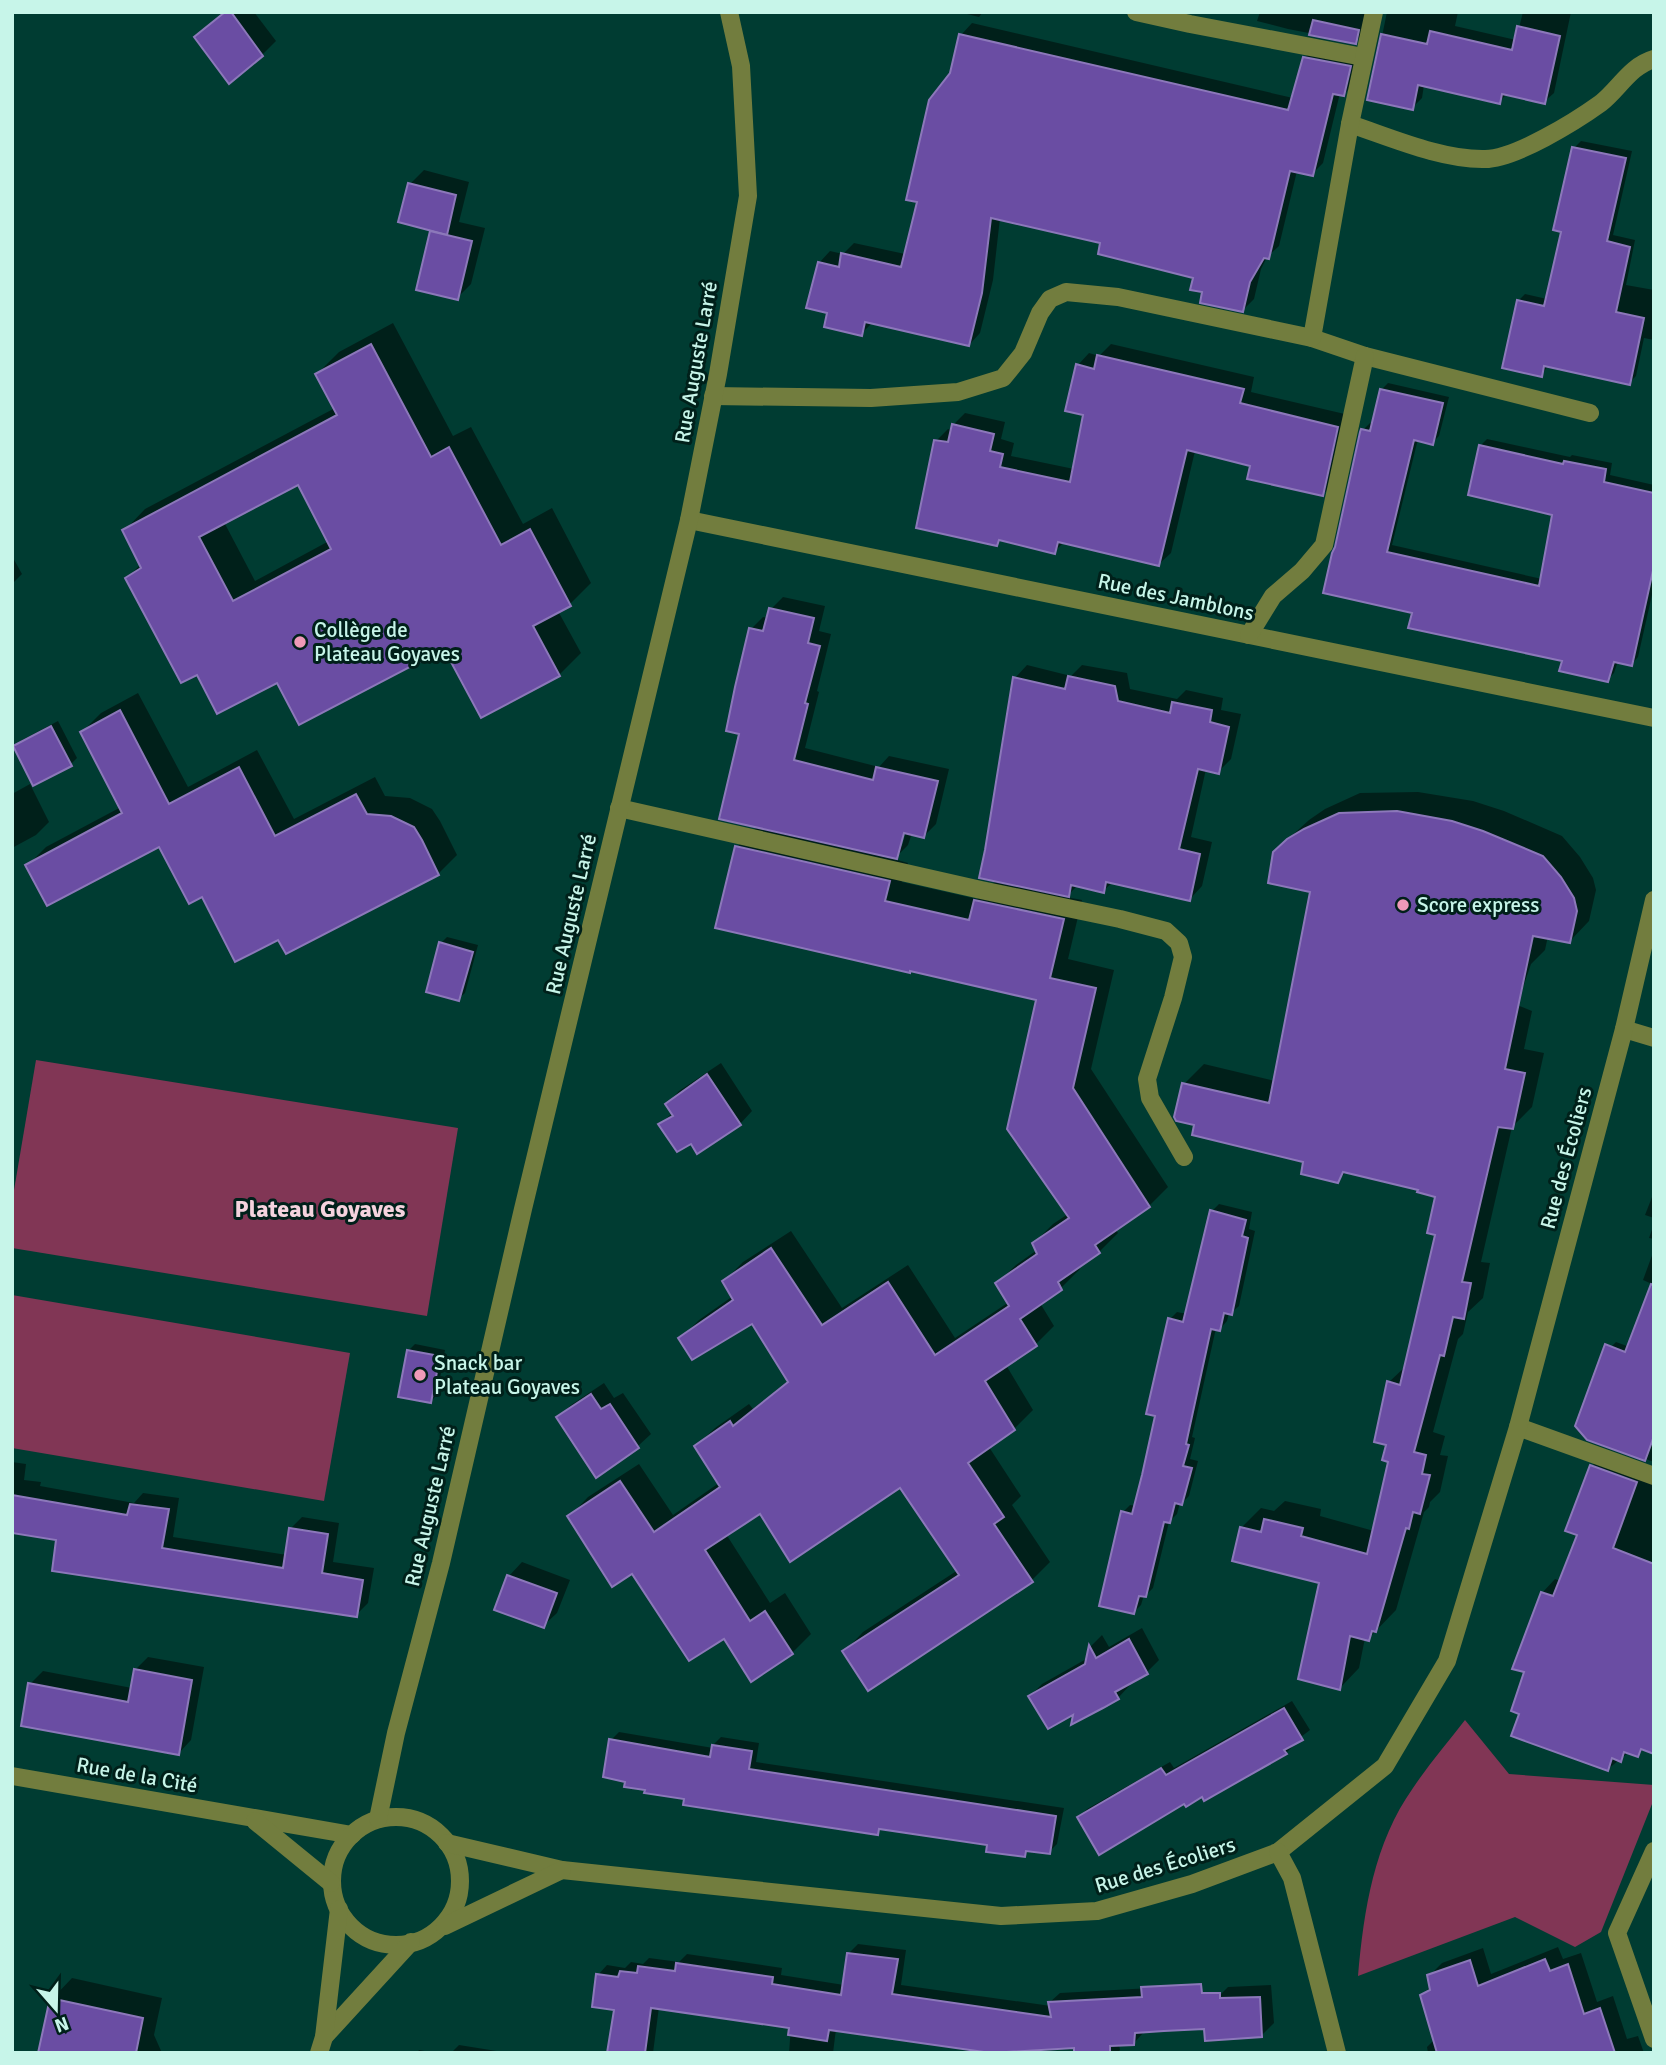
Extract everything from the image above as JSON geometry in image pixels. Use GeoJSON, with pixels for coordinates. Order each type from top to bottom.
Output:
{"type":"FeatureCollection","features":[{"type":"Feature","properties":{"kind":"street","name":"Rue Auguste Larré"},"geometry":{"type":"LineString","coordinates":[[378,1819],[396,1734],[441,1563],[523,1209],[689,520],[748,196],[741,65],[729,12]]}},
{"type":"Feature","properties":{"kind":"street"},"geometry":{"type":"LineString","coordinates":[[1136,12],[1363,57]]}},
{"type":"Feature","properties":{"kind":"street"},"geometry":{"type":"LineString","coordinates":[[1312,338],[1350,124],[1374,12]]}},
{"type":"Feature","properties":{"kind":"street"},"geometry":{"type":"LineString","coordinates":[[1350,124],[1446,155],[1487,159],[1528,148],[1602,102],[1636,67],[1654,59]]}},
{"type":"Feature","properties":{"kind":"street"},"geometry":{"type":"LineString","coordinates":[[713,396],[871,398],[958,391],[1003,378],[1023,354],[1040,313],[1050,299],[1066,292],[1118,297],[1312,338],[1365,356],[1590,413]]}},
{"type":"Feature","properties":{"kind":"street"},"geometry":{"type":"LineString","coordinates":[[1249,635],[1273,596],[1303,571],[1324,545],[1365,356]]}},
{"type":"Feature","properties":{"kind":"street","name":"Rue des Jamblons"},"geometry":{"type":"LineString","coordinates":[[689,520],[1654,718]]}},
{"type":"Feature","properties":{"kind":"street"},"geometry":{"type":"LineString","coordinates":[[619,807],[1166,931],[1180,943],[1184,957],[1147,1079],[1150,1098],[1184,1157]]}},
{"type":"Feature","properties":{"kind":"street","name":"Rue des Écoliers"},"geometry":{"type":"LineString","coordinates":[[447,1843],[562,1870],[1001,1916],[1097,1912],[1192,1884],[1278,1852],[1385,1766],[1447,1661],[1518,1427],[1624,1029],[1654,900]]}},
{"type":"Feature","properties":{"kind":"street"},"geometry":{"type":"LineString","coordinates":[[1624,1029],[1654,1038]]}},
{"type":"Feature","properties":{"kind":"street"},"geometry":{"type":"LineString","coordinates":[[1518,1427],[1654,1476]]}},
{"type":"Feature","properties":{"kind":"street","name":"Rue de la Cité"},"geometry":{"type":"LineString","coordinates":[[12,1776],[352,1835]]}},
{"type":"Feature","properties":{"kind":"street"},"geometry":{"type":"LineString","coordinates":[[443,1927],[457,1905],[462,1880],[457,1857],[443,1836],[424,1823],[401,1817],[378,1819],[355,1831],[339,1851],[334,1863],[331,1883],[335,1902],[344,1920],[361,1935],[381,1944],[421,1941],[443,1927],[562,1870]]}},
{"type":"Feature","properties":{"kind":"street","name":"Rue de la Cité"},"geometry":{"type":"LineString","coordinates":[[253,1819],[331,1883]]}},
{"type":"Feature","properties":{"kind":"street"},"geometry":{"type":"LineString","coordinates":[[1654,1851],[1617,1933],[1654,2039]]}},
{"type":"Feature","properties":{"kind":"street"},"geometry":{"type":"LineString","coordinates":[[1278,1852],[1292,1878],[1337,2053]]}},
{"type":"Feature","properties":{"kind":"street"},"geometry":{"type":"LineString","coordinates":[[322,2045],[339,1909]]}},
{"type":"Feature","properties":{"kind":"street"},"geometry":{"type":"LineString","coordinates":[[322,2045],[411,1942]]}},
{"type":"Feature","properties":{"kind":"shaded area"},"geometry":{"type":"Polygon","coordinates":[[[36,1060],[458,1128],[427,1316],[12,1248],[12,1202],[36,1060]]]}},
{"type":"Feature","properties":{"kind":"shaded area"},"geometry":{"type":"Polygon","coordinates":[[[12,1295],[350,1353],[324,1501],[12,1448],[12,1295]]]}},
{"type":"Feature","properties":{"kind":"shaded area"},"geometry":{"type":"Polygon","coordinates":[[[1465,1720],[1509,1774],[1654,1785],[1654,1799],[1601,1932],[1575,1947],[1515,1917],[1358,1976],[1373,1878],[1389,1831],[1413,1788],[1465,1720]]]}},
{"type":"Feature","properties":{"kind":"building"},"geometry":{"type":"Polygon","coordinates":[[[225,12],[231,12],[263,56],[229,84],[194,37],[225,12]]]}},
{"type":"Feature","properties":{"kind":"building"},"geometry":{"type":"Polygon","coordinates":[[[1313,20],[1359,30],[1356,44],[1309,35],[1313,20]]]}},
{"type":"Feature","properties":{"kind":"building"},"geometry":{"type":"Polygon","coordinates":[[[1517,26],[1560,36],[1545,104],[1502,94],[1500,104],[1418,85],[1413,110],[1367,100],[1381,34],[1427,44],[1430,31],[1512,50],[1517,26]]]}},
{"type":"Feature","properties":{"kind":"building"},"geometry":{"type":"Polygon","coordinates":[[[959,34],[1288,110],[1303,57],[1351,66],[1344,96],[1333,94],[1313,176],[1290,171],[1269,259],[1264,258],[1250,282],[1243,312],[1200,303],[1202,292],[1190,290],[1193,278],[1098,254],[1100,243],[991,218],[982,293],[969,346],[865,322],[862,336],[824,327],[827,313],[806,308],[818,262],[839,267],[841,253],[901,267],[917,202],[906,200],[929,100],[950,73],[959,34]]]}},
{"type":"Feature","properties":{"kind":"building"},"geometry":{"type":"Polygon","coordinates":[[[1572,147],[1626,158],[1607,241],[1630,247],[1616,312],[1644,318],[1630,385],[1544,366],[1542,377],[1502,368],[1517,300],[1544,306],[1561,232],[1553,230],[1572,147]]]}},
{"type":"Feature","properties":{"kind":"building"},"geometry":{"type":"Polygon","coordinates":[[[408,183],[456,195],[447,235],[398,222],[408,183]]]}},
{"type":"Feature","properties":{"kind":"building"},"geometry":{"type":"Polygon","coordinates":[[[430,231],[472,241],[458,300],[416,290],[430,231]]]}},
{"type":"Feature","properties":{"kind":"building"},"geometry":{"type":"Polygon","coordinates":[[[371,344],[431,457],[449,447],[501,545],[530,529],[571,606],[533,626],[560,676],[481,718],[444,649],[299,725],[277,683],[217,714],[197,675],[181,683],[125,578],[141,568],[122,530],[337,415],[315,374],[371,344]],[[298,485],[199,537],[233,601],[331,549],[298,485]]]}},
{"type":"Feature","properties":{"kind":"building"},"geometry":{"type":"Polygon","coordinates":[[[1097,355],[1244,389],[1240,403],[1338,427],[1323,496],[1247,479],[1250,466],[1187,450],[1159,566],[1058,542],[1055,554],[999,540],[997,546],[916,528],[934,440],[948,442],[952,424],[994,434],[990,451],[1003,454],[1000,467],[1070,482],[1083,415],[1065,411],[1076,364],[1094,369],[1097,355]]]}},
{"type":"Feature","properties":{"kind":"building"},"geometry":{"type":"Polygon","coordinates":[[[1380,389],[1443,403],[1433,445],[1414,440],[1387,552],[1539,586],[1552,515],[1468,495],[1479,445],[1563,464],[1564,461],[1606,469],[1604,482],[1654,493],[1654,566],[1632,666],[1614,662],[1608,682],[1559,671],[1562,661],[1408,628],[1412,613],[1323,593],[1360,432],[1361,429],[1370,431],[1380,389]]]}},
{"type":"Feature","properties":{"kind":"building"},"geometry":{"type":"Polygon","coordinates":[[[769,608],[814,618],[808,643],[820,646],[794,760],[873,780],[876,767],[938,781],[924,838],[904,833],[897,859],[719,819],[739,734],[726,731],[735,687],[749,628],[763,631],[769,608]]]}},
{"type":"Feature","properties":{"kind":"building"},"geometry":{"type":"Polygon","coordinates":[[[1068,676],[1115,686],[1118,701],[1170,713],[1172,702],[1212,710],[1210,722],[1229,727],[1219,774],[1198,769],[1179,849],[1200,854],[1190,901],[1106,882],[1104,893],[1071,885],[1069,897],[979,878],[1013,677],[1065,689],[1068,676]]]}},
{"type":"Feature","properties":{"kind":"building"},"geometry":{"type":"Polygon","coordinates":[[[120,710],[169,804],[239,767],[275,836],[356,794],[367,814],[391,816],[414,827],[439,875],[286,954],[278,940],[235,962],[202,897],[189,904],[159,847],[47,906],[25,865],[122,813],[80,732],[120,710]]]}},
{"type":"Feature","properties":{"kind":"building"},"geometry":{"type":"Polygon","coordinates":[[[51,726],[72,766],[33,786],[13,746],[51,726]]]}},
{"type":"Feature","properties":{"kind":"building"},"geometry":{"type":"Polygon","coordinates":[[[1397,811],[1452,821],[1543,856],[1574,898],[1577,911],[1570,943],[1533,936],[1505,1069],[1525,1073],[1513,1129],[1498,1127],[1462,1282],[1471,1283],[1464,1319],[1453,1317],[1444,1356],[1440,1355],[1414,1452],[1426,1455],[1422,1474],[1430,1475],[1420,1514],[1413,1512],[1409,1529],[1406,1528],[1376,1632],[1372,1631],[1369,1641],[1350,1636],[1340,1690],[1298,1679],[1319,1583],[1232,1561],[1240,1527],[1261,1532],[1264,1519],[1303,1528],[1301,1536],[1367,1554],[1388,1462],[1382,1460],[1386,1445],[1374,1442],[1387,1381],[1400,1385],[1435,1235],[1427,1233],[1435,1197],[1417,1192],[1418,1190],[1343,1172],[1338,1183],[1301,1174],[1303,1162],[1192,1135],[1194,1125],[1176,1121],[1174,1117],[1182,1083],[1269,1103],[1310,892],[1268,883],[1273,852],[1287,839],[1339,813],[1397,811]]]}},
{"type":"Feature","properties":{"kind":"building"},"geometry":{"type":"Polygon","coordinates":[[[735,846],[890,881],[885,901],[969,920],[974,900],[1064,919],[1050,978],[1096,988],[1073,1088],[1150,1207],[1095,1245],[1100,1253],[1058,1282],[1062,1290],[1020,1319],[1037,1346],[985,1381],[1015,1430],[968,1463],[1004,1517],[994,1524],[1033,1582],[868,1691],[842,1651],[959,1575],[900,1488],[790,1562],[760,1514],[705,1550],[750,1621],[765,1611],[793,1654],[751,1682],[724,1639],[689,1661],[632,1574],[612,1587],[567,1516],[620,1481],[654,1532],[720,1487],[694,1446],[730,1421],[733,1426],[788,1382],[752,1324],[692,1360],[678,1338],[733,1300],[722,1281],[771,1248],[822,1325],[888,1282],[935,1355],[1009,1306],[995,1283],[1037,1254],[1032,1243],[1069,1218],[1007,1129],[1036,1000],[715,928],[735,846]]]}},
{"type":"Feature","properties":{"kind":"building"},"geometry":{"type":"Polygon","coordinates":[[[439,942],[473,952],[459,1001],[426,992],[439,942]]]}},
{"type":"Feature","properties":{"kind":"building"},"geometry":{"type":"Polygon","coordinates":[[[707,1074],[741,1125],[697,1154],[691,1144],[677,1152],[658,1124],[673,1116],[665,1104],[707,1074]]]}},
{"type":"Feature","properties":{"kind":"building"},"geometry":{"type":"Polygon","coordinates":[[[1210,1210],[1246,1220],[1242,1236],[1248,1238],[1232,1315],[1224,1313],[1220,1331],[1211,1329],[1186,1444],[1189,1445],[1183,1466],[1192,1468],[1182,1505],[1175,1503],[1170,1523],[1164,1522],[1146,1597],[1139,1596],[1134,1614],[1099,1606],[1121,1511],[1132,1514],[1142,1475],[1155,1416],[1146,1414],[1168,1318],[1183,1322],[1210,1210]]]}},
{"type":"Feature","properties":{"kind":"building"},"geometry":{"type":"Polygon","coordinates":[[[1651,1284],[1654,1285],[1654,1436],[1645,1461],[1587,1440],[1575,1426],[1605,1344],[1625,1352],[1651,1284]]]}},
{"type":"Feature","properties":{"kind":"building"},"geometry":{"type":"Polygon","coordinates":[[[407,1350],[440,1356],[431,1403],[398,1397],[407,1350]]]}},
{"type":"Feature","properties":{"kind":"building"},"geometry":{"type":"Polygon","coordinates":[[[591,1394],[601,1409],[610,1404],[639,1448],[596,1478],[556,1417],[591,1394]]]}},
{"type":"Feature","properties":{"kind":"building"},"geometry":{"type":"Polygon","coordinates":[[[1590,1465],[1637,1482],[1613,1548],[1654,1564],[1654,1754],[1641,1749],[1638,1757],[1624,1752],[1621,1762],[1612,1758],[1608,1771],[1511,1736],[1519,1714],[1511,1711],[1524,1672],[1512,1669],[1541,1592],[1553,1596],[1577,1535],[1565,1531],[1590,1465]]]}},
{"type":"Feature","properties":{"kind":"building"},"geometry":{"type":"Polygon","coordinates":[[[12,1495],[127,1515],[130,1504],[169,1509],[162,1548],[283,1568],[289,1528],[328,1534],[322,1573],[363,1580],[357,1617],[52,1571],[56,1540],[12,1533],[12,1495]]]}},
{"type":"Feature","properties":{"kind":"building"},"geometry":{"type":"Polygon","coordinates":[[[507,1575],[557,1593],[544,1628],[494,1610],[507,1575]]]}},
{"type":"Feature","properties":{"kind":"building"},"geometry":{"type":"Polygon","coordinates":[[[1129,1639],[1148,1674],[1115,1692],[1119,1699],[1103,1708],[1071,1725],[1073,1715],[1048,1729],[1028,1696],[1085,1664],[1089,1645],[1096,1658],[1129,1639]]]}},
{"type":"Feature","properties":{"kind":"building"},"geometry":{"type":"Polygon","coordinates":[[[134,1669],[192,1680],[179,1755],[21,1726],[28,1683],[128,1702],[134,1669]]]}},
{"type":"Feature","properties":{"kind":"building"},"geometry":{"type":"Polygon","coordinates":[[[1284,1708],[1303,1740],[1284,1750],[1287,1754],[1204,1801],[1202,1797],[1186,1807],[1184,1804],[1099,1855],[1077,1817],[1161,1768],[1166,1775],[1284,1708]]]}},
{"type":"Feature","properties":{"kind":"building"},"geometry":{"type":"Polygon","coordinates":[[[609,1739],[710,1757],[712,1745],[752,1751],[749,1769],[1056,1816],[1050,1854],[1026,1851],[1025,1857],[986,1852],[987,1845],[879,1829],[878,1835],[683,1805],[684,1799],[644,1793],[645,1790],[624,1787],[625,1782],[603,1777],[609,1739]]]}},
{"type":"Feature","properties":{"kind":"building"},"geometry":{"type":"Polygon","coordinates":[[[847,1953],[898,1959],[892,1994],[1051,2017],[1048,2002],[1142,1997],[1141,1987],[1201,1984],[1202,1993],[1220,1993],[1220,1998],[1260,1997],[1262,2037],[1205,2041],[1204,2029],[1164,2031],[1135,2033],[1134,2045],[1110,2046],[1110,2053],[1074,2053],[1074,2048],[991,2053],[829,2030],[827,2041],[788,2035],[789,2028],[651,2008],[645,2053],[607,2053],[614,2010],[592,2007],[596,1974],[618,1977],[620,1971],[637,1973],[638,1966],[675,1971],[676,1963],[773,1977],[772,1984],[841,1995],[847,1953]]]}},
{"type":"Feature","properties":{"kind":"building"},"geometry":{"type":"Polygon","coordinates":[[[1545,1959],[1550,1971],[1568,1964],[1584,2014],[1600,2008],[1615,2053],[1437,2053],[1420,1995],[1430,1990],[1427,1975],[1470,1960],[1478,1986],[1545,1959]]]}},
{"type":"Feature","properties":{"kind":"building"},"geometry":{"type":"Polygon","coordinates":[[[50,1998],[143,2018],[136,2053],[38,2053],[50,1998]]]}},
{"type":"Feature","properties":{"kind":"place","name":"Collège de Plateau Goyaves"},"geometry":{"type":"Point","coordinates":[300,642]}},
{"type":"Feature","properties":{"kind":"place","name":"Score express"},"geometry":{"type":"Point","coordinates":[1403,905]}},
{"type":"Feature","properties":{"kind":"place","name":"Snack bar Plateau Goyaves"},"geometry":{"type":"Point","coordinates":[420,1375]}},
{"type":"Feature","properties":{"kind":"district","name":"Plateau Goyaves"},"geometry":{"type":"Point","coordinates":[320,1209]}}]}
